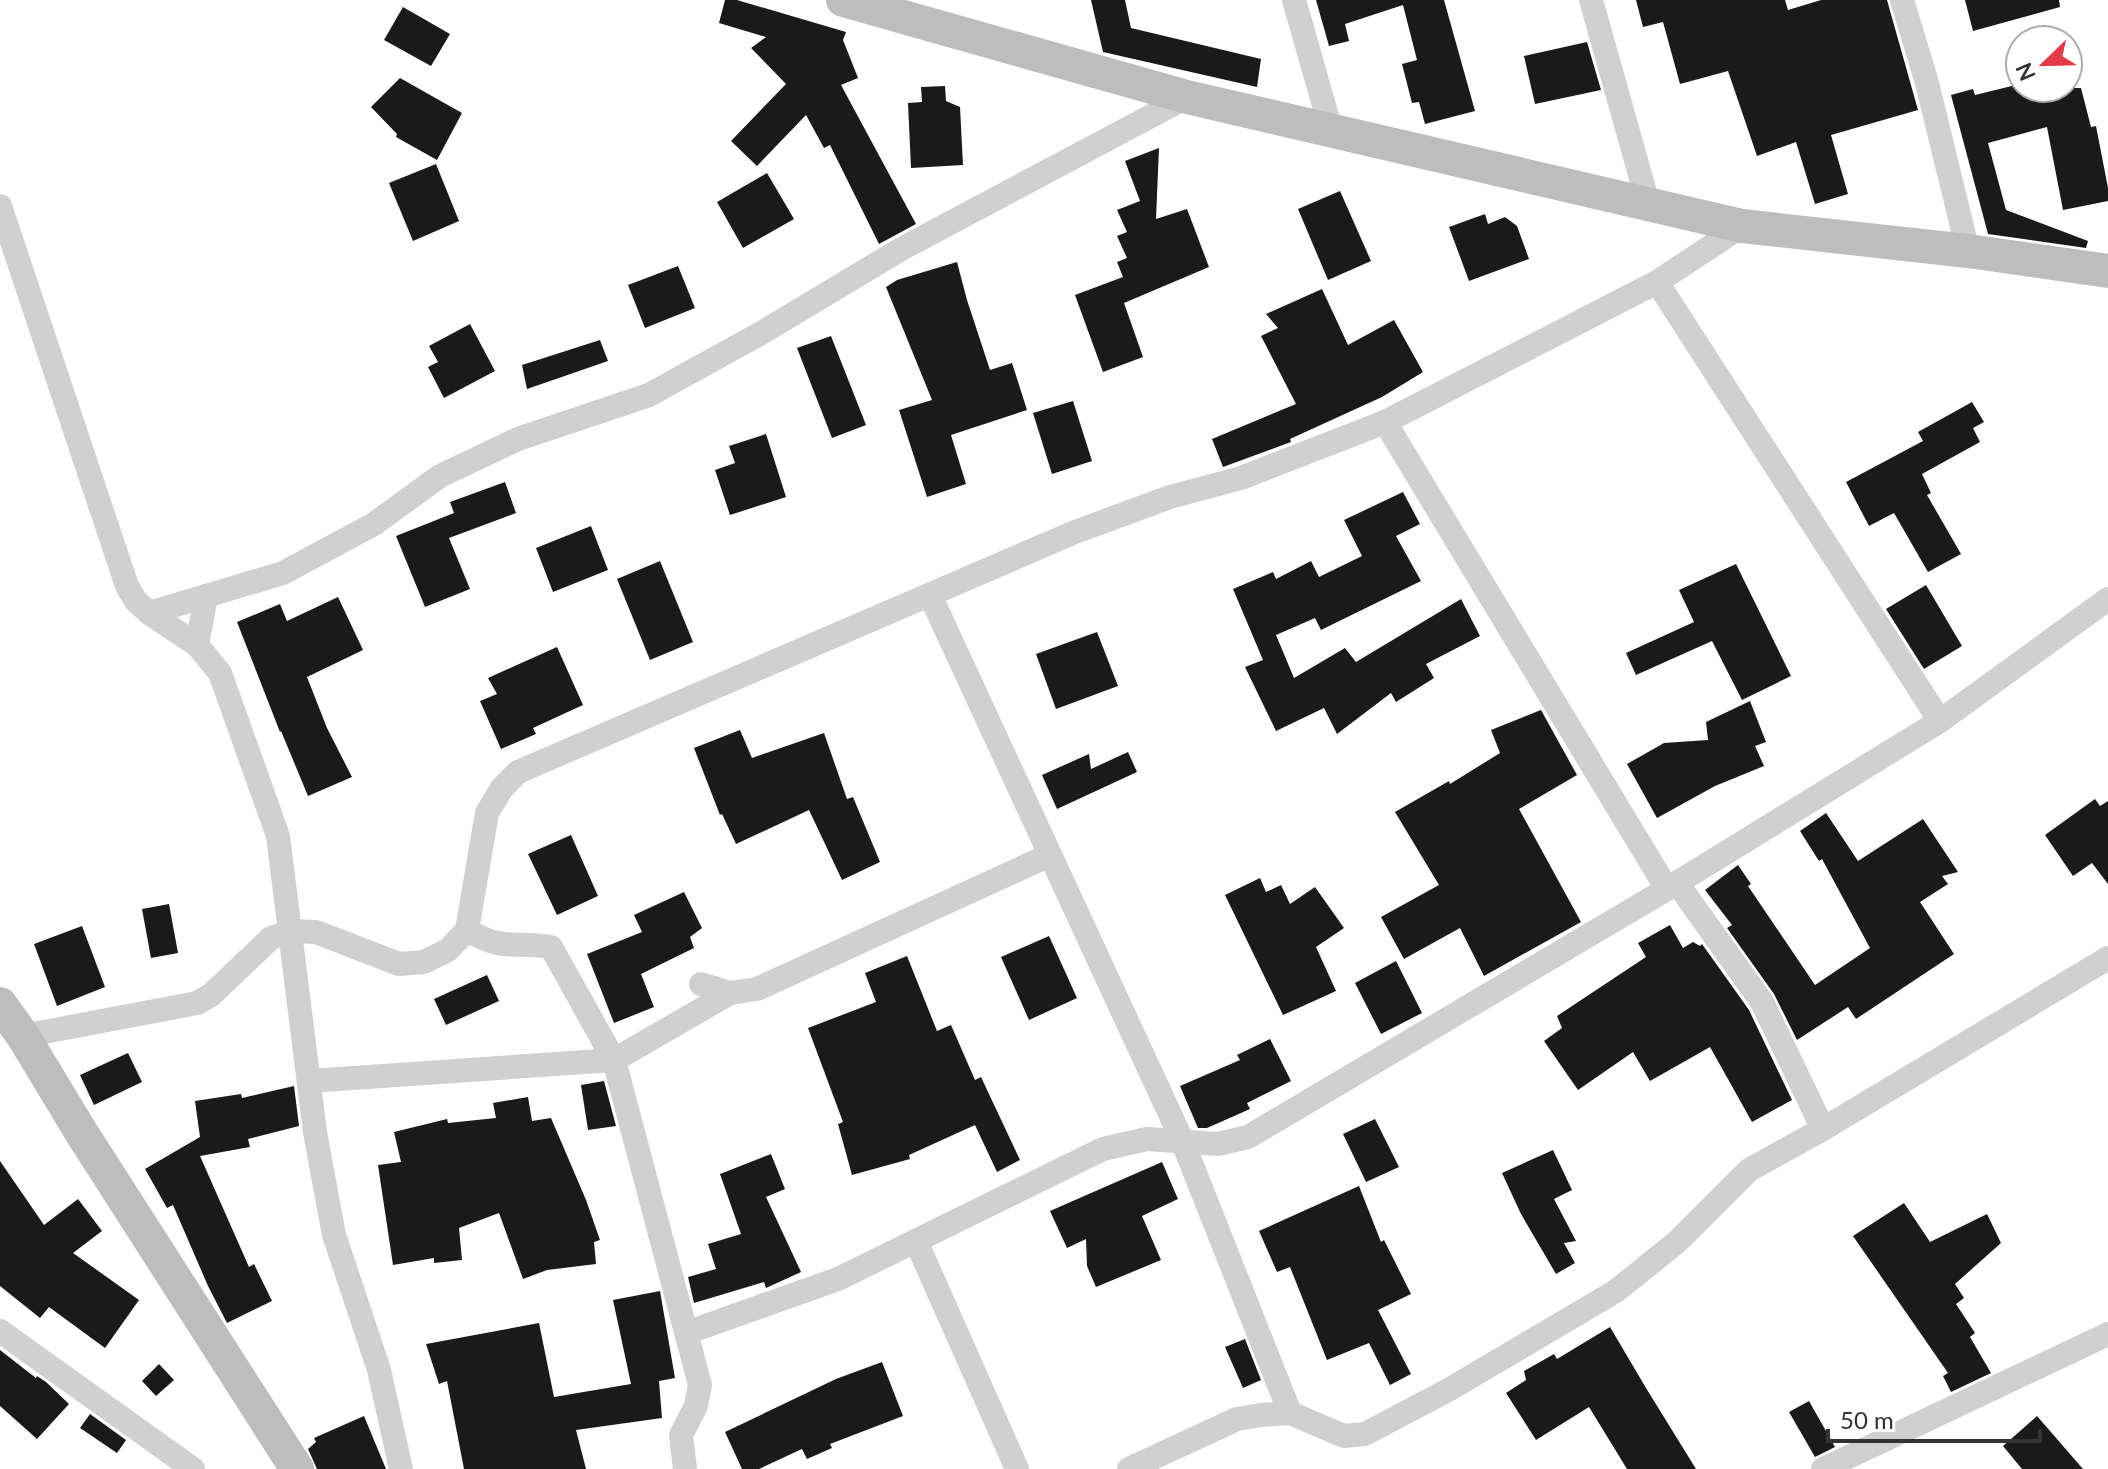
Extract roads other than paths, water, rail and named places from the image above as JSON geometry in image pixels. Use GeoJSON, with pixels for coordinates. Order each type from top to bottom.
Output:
{"type":"FeatureCollection","features":[{"type":"Feature","properties":{"kind":"street"},"geometry":{"type":"LineString","coordinates":[[843,0],[1187,97],[1742,226],[1968,251],[2108,271]]}},
{"type":"Feature","properties":{"kind":"street"},"geometry":{"type":"LineString","coordinates":[[1294,0],[1331,130]]}},
{"type":"Feature","properties":{"kind":"street"},"geometry":{"type":"LineString","coordinates":[[1591,0],[1648,203]]}},
{"type":"Feature","properties":{"kind":"street"},"geometry":{"type":"LineString","coordinates":[[1902,0],[1927,83],[1968,251]]}},
{"type":"Feature","properties":{"kind":"street"},"geometry":{"type":"LineString","coordinates":[[149,613],[283,573],[374,524],[440,476],[518,439],[649,395],[763,332],[903,248],[1187,97]]}},
{"type":"Feature","properties":{"kind":"street"},"geometry":{"type":"LineString","coordinates":[[0,206],[127,586],[136,601],[197,645],[220,673],[278,836],[309,1081],[334,1235],[379,1370],[401,1469]]}},
{"type":"Feature","properties":{"kind":"street"},"geometry":{"type":"LineString","coordinates":[[23,1036],[197,1003],[211,995],[271,938],[291,931],[316,932],[399,964],[424,962],[448,950],[467,930],[487,813],[502,788],[518,772],[1075,532],[1170,497],[1241,478],[1385,422],[1657,282],[1742,226]]}},
{"type":"Feature","properties":{"kind":"street"},"geometry":{"type":"LineString","coordinates":[[1657,282],[1940,721]]}},
{"type":"Feature","properties":{"kind":"street"},"geometry":{"type":"LineString","coordinates":[[1385,422],[1672,886],[1762,1002],[1823,1129]]}},
{"type":"Feature","properties":{"kind":"street"},"geometry":{"type":"LineString","coordinates":[[930,595],[1182,1140],[1290,1413]]}},
{"type":"Feature","properties":{"kind":"street"},"geometry":{"type":"LineString","coordinates":[[197,645],[206,596]]}},
{"type":"Feature","properties":{"kind":"street"},"geometry":{"type":"LineString","coordinates":[[686,1333],[838,1279],[1103,1149],[1147,1139],[1218,1144],[1248,1137],[1672,886],[1940,721],[2108,599]]}},
{"type":"Feature","properties":{"kind":"street"},"geometry":{"type":"LineString","coordinates":[[309,1081],[614,1060],[730,993],[757,989],[1050,855]]}},
{"type":"Feature","properties":{"kind":"street"},"geometry":{"type":"LineString","coordinates":[[467,930],[485,941],[504,946],[551,947],[614,1060],[700,1385],[696,1406],[681,1435],[685,1469]]}},
{"type":"Feature","properties":{"kind":"street"},"geometry":{"type":"LineString","coordinates":[[1129,1469],[1237,1419],[1261,1415],[1290,1413],[1344,1436],[1365,1434],[1450,1389],[1616,1291],[1678,1241],[1749,1170],[2108,958]]}},
{"type":"Feature","properties":{"kind":"street"},"geometry":{"type":"LineString","coordinates":[[701,984],[730,993]]}},
{"type":"Feature","properties":{"kind":"street"},"geometry":{"type":"LineString","coordinates":[[0,1004],[297,1469]]}},
{"type":"Feature","properties":{"kind":"street"},"geometry":{"type":"LineString","coordinates":[[916,1241],[1017,1469]]}},
{"type":"Feature","properties":{"kind":"street"},"geometry":{"type":"LineString","coordinates":[[0,1331],[193,1469]]}},
{"type":"Feature","properties":{"kind":"street"},"geometry":{"type":"LineString","coordinates":[[1823,1469],[2108,1334]]}}]}
